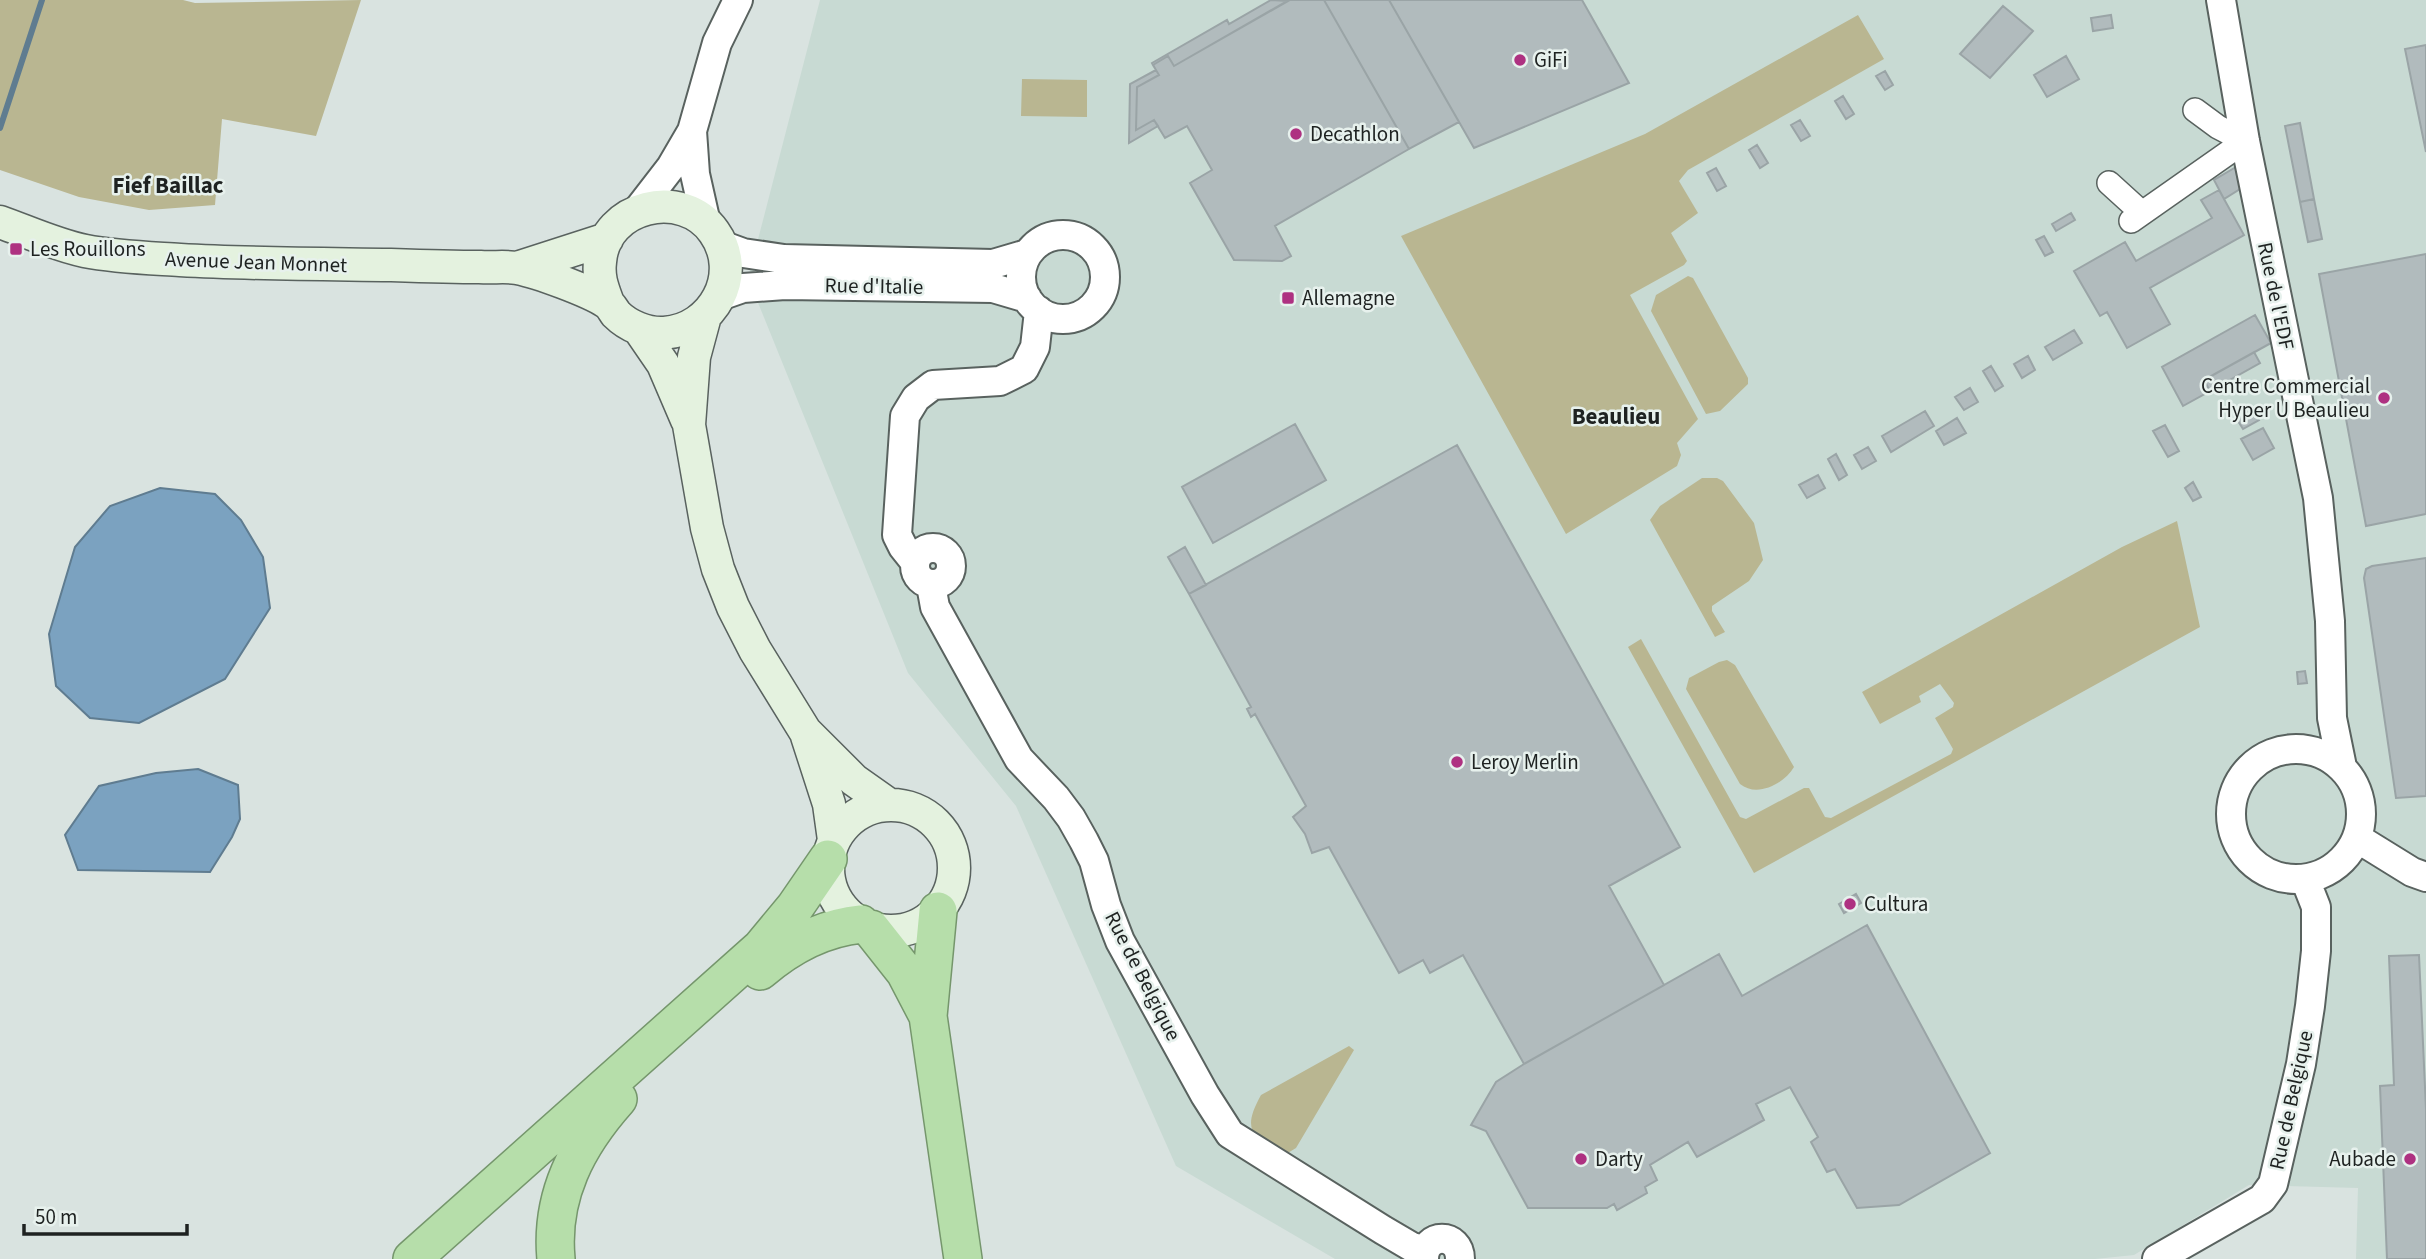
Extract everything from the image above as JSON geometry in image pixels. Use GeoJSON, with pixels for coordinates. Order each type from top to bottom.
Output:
{"type":"FeatureCollection","features":[{"type":"Feature","properties":{"kind":"highway"},"geometry":{"type":"LineString","coordinates":[[412,1259],[761,948],[808,891],[831,849]]}},
{"type":"Feature","properties":{"kind":"highway"},"geometry":{"type":"LineString","coordinates":[[938,911],[928,1016],[963,1259]]}},
{"type":"Feature","properties":{"kind":"highway"},"geometry":{"type":"LineString","coordinates":[[555,1259],[556,1214],[565,1181],[580,1146],[625,1091],[766,966],[797,944],[827,930],[866,926],[905,972],[928,1016]]}},
{"type":"Feature","properties":{"kind":"main road"},"geometry":{"type":"LineString","coordinates":[[689,425],[663,365],[639,329],[617,314],[608,303],[600,282],[600,260],[607,239],[615,227],[638,211],[662,206],[685,210],[714,234],[726,270],[694,357],[689,425],[704,515],[718,569],[733,607],[755,650],[805,731],[853,780],[888,804]]}},
{"type":"Feature","properties":{"kind":"main road","name":"Avenue Jean Monnet"},"geometry":{"type":"LineString","coordinates":[[0,222],[85,251],[145,258],[249,263],[517,268],[575,287],[608,303]]}},
{"type":"Feature","properties":{"kind":"main road","name":"Avenue Jean Monnet"},"geometry":{"type":"LineString","coordinates":[[517,268],[607,239]]}},
{"type":"Feature","properties":{"kind":"main road"},"geometry":{"type":"LineString","coordinates":[[639,329],[662,333],[685,329],[713,306]]}},
{"type":"Feature","properties":{"kind":"main road"},"geometry":{"type":"LineString","coordinates":[[805,731],[829,804],[831,849],[828,878],[834,897],[846,913],[866,926],[895,932],[918,926],[938,911],[949,896],[954,878],[954,859],[949,841],[939,825],[924,813],[906,806],[888,804],[866,809],[847,822],[831,849]]}},
{"type":"Feature","properties":{"kind":"street"},"geometry":{"type":"LineString","coordinates":[[638,211],[671,167],[692,131],[718,43],[738,0]]}},
{"type":"Feature","properties":{"kind":"street","name":"Rue de l'EDF"},"geometry":{"type":"LineString","coordinates":[[2221,0],[2245,141],[2318,498],[2330,621],[2332,718],[2342,767]]}},
{"type":"Feature","properties":{"kind":"street"},"geometry":{"type":"LineString","coordinates":[[2109,183],[2136,217],[2245,141],[2218,127],[2195,110]]}},
{"type":"Feature","properties":{"kind":"street"},"geometry":{"type":"LineString","coordinates":[[692,131],[695,174],[714,234]]}},
{"type":"Feature","properties":{"kind":"street","name":"Rue d'Italie"},"geometry":{"type":"LineString","coordinates":[[714,234],[743,253],[784,259],[993,264],[1027,254]]}},
{"type":"Feature","properties":{"kind":"street"},"geometry":{"type":"LineString","coordinates":[[1056,235],[1081,238],[1091,244],[1104,265],[1106,277],[1097,303],[1084,314],[1069,319],[1053,318],[1033,305],[1021,276],[1027,254],[1045,239],[1056,235]]}},
{"type":"Feature","properties":{"kind":"street","name":"Rue d'Italie"},"geometry":{"type":"LineString","coordinates":[[713,306],[743,288],[785,285],[993,288],[1033,305]]}},
{"type":"Feature","properties":{"kind":"street","name":"Rue de Belgique"},"geometry":{"type":"LineString","coordinates":[[1033,305],[1035,347],[1024,369],[1000,380],[933,385],[916,398],[905,416],[897,535],[923,573],[935,607],[1019,759],[1056,798],[1084,841],[1094,861],[1106,905],[1120,941],[1205,1095],[1230,1134],[1425,1255]]}},
{"type":"Feature","properties":{"kind":"street"},"geometry":{"type":"LineString","coordinates":[[2308,749],[2332,718]]}},
{"type":"Feature","properties":{"kind":"street"},"geometry":{"type":"LineString","coordinates":[[2308,749],[2326,756],[2342,767],[2354,782],[2361,801],[2362,820],[2357,838],[2348,854],[2335,867],[2321,875],[2305,879],[2271,875],[2256,866],[2235,838],[2231,812],[2237,786],[2256,762],[2272,753],[2308,749]]}},
{"type":"Feature","properties":{"kind":"street"},"geometry":{"type":"LineString","coordinates":[[2357,838],[2412,872],[2426,877]]}},
{"type":"Feature","properties":{"kind":"street","name":"Rue de Belgique"},"geometry":{"type":"LineString","coordinates":[[2157,1259],[2262,1199],[2273,1184],[2301,1065],[2316,951],[2316,907],[2305,879]]}},
{"type":"Feature","properties":{"kind":"street"},"geometry":{"type":"LineString","coordinates":[[1425,1255],[1435,1240],[1446,1238],[1456,1244],[1460,1259]]}},
{"type":"Feature","properties":{"kind":"shaded area"},"geometry":{"type":"Polygon","coordinates":[[[0,0],[183,0],[195,3],[361,0],[316,136],[222,119],[215,205],[149,210],[79,197],[0,170],[0,0]]]}},
{"type":"Feature","properties":{"kind":"shaded area"},"geometry":{"type":"Polygon","coordinates":[[[820,0],[2426,0],[2426,1259],[2356,1259],[2358,1188],[2249,1185],[2134,1255],[2095,1259],[1335,1259],[1176,1166],[1016,806],[908,673],[748,278],[820,0]]]}},
{"type":"Feature","properties":{"kind":"shaded area"},"geometry":{"type":"Polygon","coordinates":[[[1858,15],[1884,59],[1688,170],[1679,181],[1698,213],[1671,233],[1687,261],[1630,295],[1698,419],[1677,443],[1681,455],[1677,466],[1566,534],[1401,236],[1645,134],[1858,15]]]}},
{"type":"Feature","properties":{"kind":"shaded area"},"geometry":{"type":"Polygon","coordinates":[[[1022,79],[1087,80],[1087,117],[1021,116],[1022,79]]]}},
{"type":"Feature","properties":{"kind":"shaded area"},"geometry":{"type":"Polygon","coordinates":[[[1688,276],[1693,278],[1748,378],[1748,384],[1720,411],[1706,414],[1651,311],[1656,295],[1688,276]]]}},
{"type":"Feature","properties":{"kind":"shaded area"},"geometry":{"type":"Polygon","coordinates":[[[1702,478],[1717,478],[1723,481],[1754,523],[1763,560],[1749,581],[1712,606],[1712,611],[1725,632],[1715,637],[1650,520],[1660,506],[1702,478]]]}},
{"type":"Feature","properties":{"kind":"shaded area"},"geometry":{"type":"Polygon","coordinates":[[[2177,521],[2200,627],[1754,873],[1628,647],[1641,639],[1740,817],[1746,819],[1804,788],[1809,788],[1825,817],[1831,818],[1951,754],[1953,749],[1935,718],[1953,707],[1954,703],[1940,684],[1919,696],[1921,702],[1880,724],[1862,692],[2122,547],[2177,521]]]}},
{"type":"Feature","properties":{"kind":"shaded area"},"geometry":{"type":"Polygon","coordinates":[[[1727,660],[1735,665],[1794,767],[1784,779],[1770,787],[1754,790],[1740,784],[1686,689],[1689,678],[1727,660]]]}},
{"type":"Feature","properties":{"kind":"shaded area"},"geometry":{"type":"Polygon","coordinates":[[[1349,1046],[1354,1050],[1296,1148],[1286,1154],[1258,1138],[1251,1126],[1261,1095],[1349,1046]]]}},
{"type":"Feature","properties":{"kind":"water"},"geometry":{"type":"Polygon","coordinates":[[[160,488],[215,494],[241,520],[263,557],[270,608],[225,679],[139,723],[90,718],[56,686],[49,634],[75,547],[110,506],[160,488]]]}},
{"type":"Feature","properties":{"kind":"water"},"geometry":{"type":"Polygon","coordinates":[[[198,769],[238,785],[240,819],[210,872],[78,870],[65,835],[99,786],[156,773],[198,769]]]}},
{"type":"Feature","properties":{"kind":"building"},"geometry":{"type":"Polygon","coordinates":[[[1271,0],[1288,1],[1174,66],[1168,56],[1153,65],[1152,63],[1227,20],[1229,24],[1271,0]]]}},
{"type":"Feature","properties":{"kind":"building","name":"Decathlon"},"geometry":{"type":"Polygon","coordinates":[[[1289,0],[1324,0],[1409,149],[1275,226],[1291,256],[1282,261],[1234,260],[1190,183],[1212,170],[1187,126],[1165,138],[1154,120],[1136,130],[1137,87],[1159,75],[1153,65],[1168,56],[1174,66],[1289,0]]]}},
{"type":"Feature","properties":{"kind":"building"},"geometry":{"type":"Polygon","coordinates":[[[1324,0],[1389,0],[1459,122],[1409,149],[1324,0]]]}},
{"type":"Feature","properties":{"kind":"building","name":"GiFi"},"geometry":{"type":"Polygon","coordinates":[[[1389,0],[1582,0],[1629,83],[1474,148],[1389,0]]]}},
{"type":"Feature","properties":{"kind":"building"},"geometry":{"type":"Polygon","coordinates":[[[2003,6],[2033,31],[1990,78],[1960,54],[2003,6]]]}},
{"type":"Feature","properties":{"kind":"building"},"geometry":{"type":"Polygon","coordinates":[[[2111,15],[2113,28],[2093,31],[2091,18],[2111,15]]]}},
{"type":"Feature","properties":{"kind":"building"},"geometry":{"type":"Polygon","coordinates":[[[2426,45],[2426,152],[2405,49],[2426,45]]]}},
{"type":"Feature","properties":{"kind":"building"},"geometry":{"type":"Polygon","coordinates":[[[2066,56],[2079,79],[2047,97],[2034,75],[2066,56]]]}},
{"type":"Feature","properties":{"kind":"building"},"geometry":{"type":"Polygon","coordinates":[[[1156,70],[1159,75],[1137,87],[1136,130],[1154,120],[1158,126],[1129,143],[1130,84],[1156,70]]]}},
{"type":"Feature","properties":{"kind":"building"},"geometry":{"type":"Polygon","coordinates":[[[1885,71],[1893,85],[1885,90],[1876,76],[1885,71]]]}},
{"type":"Feature","properties":{"kind":"building"},"geometry":{"type":"Polygon","coordinates":[[[1843,96],[1854,114],[1846,119],[1835,101],[1843,96]]]}},
{"type":"Feature","properties":{"kind":"building"},"geometry":{"type":"Polygon","coordinates":[[[1800,120],[1810,136],[1801,141],[1791,125],[1800,120]]]}},
{"type":"Feature","properties":{"kind":"building"},"geometry":{"type":"Polygon","coordinates":[[[2300,123],[2314,199],[2300,202],[2285,126],[2300,123]]]}},
{"type":"Feature","properties":{"kind":"building"},"geometry":{"type":"Polygon","coordinates":[[[1757,145],[1768,163],[1760,168],[1749,150],[1757,145]]]}},
{"type":"Feature","properties":{"kind":"building"},"geometry":{"type":"Polygon","coordinates":[[[2236,167],[2240,189],[2224,199],[2214,180],[2236,167]]]}},
{"type":"Feature","properties":{"kind":"building"},"geometry":{"type":"Polygon","coordinates":[[[1716,168],[1726,186],[1717,191],[1707,173],[1716,168]]]}},
{"type":"Feature","properties":{"kind":"building"},"geometry":{"type":"Polygon","coordinates":[[[2219,190],[2244,235],[2150,288],[2170,324],[2127,348],[2107,312],[2100,316],[2074,271],[2125,242],[2136,261],[2212,218],[2201,200],[2219,190]]]}},
{"type":"Feature","properties":{"kind":"building"},"geometry":{"type":"Polygon","coordinates":[[[2314,199],[2322,239],[2308,242],[2300,202],[2314,199]]]}},
{"type":"Feature","properties":{"kind":"building"},"geometry":{"type":"Polygon","coordinates":[[[2071,213],[2075,220],[2056,231],[2052,224],[2071,213]]]}},
{"type":"Feature","properties":{"kind":"building"},"geometry":{"type":"Polygon","coordinates":[[[2044,236],[2053,252],[2045,256],[2036,240],[2044,236]]]}},
{"type":"Feature","properties":{"kind":"building","name":"Centre Commercial Hyper U Beaulieu"},"geometry":{"type":"Polygon","coordinates":[[[2426,254],[2426,514],[2366,526],[2319,274],[2426,254]]]}},
{"type":"Feature","properties":{"kind":"building"},"geometry":{"type":"Polygon","coordinates":[[[2255,315],[2271,343],[2204,380],[2210,391],[2183,406],[2162,367],[2255,315]]]}},
{"type":"Feature","properties":{"kind":"building"},"geometry":{"type":"Polygon","coordinates":[[[2074,330],[2082,343],[2053,360],[2045,347],[2074,330]]]}},
{"type":"Feature","properties":{"kind":"building"},"geometry":{"type":"Polygon","coordinates":[[[2254,352],[2260,363],[2210,391],[2204,380],[2254,352]]]}},
{"type":"Feature","properties":{"kind":"building"},"geometry":{"type":"Polygon","coordinates":[[[2028,356],[2035,370],[2022,378],[2014,364],[2028,356]]]}},
{"type":"Feature","properties":{"kind":"building"},"geometry":{"type":"Polygon","coordinates":[[[1991,366],[2003,386],[1995,391],[1983,371],[1991,366]]]}},
{"type":"Feature","properties":{"kind":"building"},"geometry":{"type":"Polygon","coordinates":[[[1970,388],[1978,402],[1964,410],[1955,397],[1970,388]]]}},
{"type":"Feature","properties":{"kind":"building"},"geometry":{"type":"Polygon","coordinates":[[[2253,409],[2259,420],[2243,429],[2236,418],[2253,409]]]}},
{"type":"Feature","properties":{"kind":"building"},"geometry":{"type":"Polygon","coordinates":[[[1925,411],[1934,426],[1891,452],[1882,436],[1925,411]]]}},
{"type":"Feature","properties":{"kind":"building"},"geometry":{"type":"Polygon","coordinates":[[[1957,418],[1966,433],[1944,445],[1936,431],[1957,418]]]}},
{"type":"Feature","properties":{"kind":"building"},"geometry":{"type":"Polygon","coordinates":[[[1295,424],[1326,480],[1213,543],[1182,487],[1295,424]]]}},
{"type":"Feature","properties":{"kind":"building"},"geometry":{"type":"Polygon","coordinates":[[[2165,425],[2179,451],[2168,457],[2153,431],[2165,425]]]}},
{"type":"Feature","properties":{"kind":"building"},"geometry":{"type":"Polygon","coordinates":[[[2263,428],[2274,448],[2253,460],[2241,439],[2263,428]]]}},
{"type":"Feature","properties":{"kind":"building","name":"Leroy Merlin"},"geometry":{"type":"Polygon","coordinates":[[[1457,445],[1680,847],[1609,886],[1664,985],[1524,1064],[1463,955],[1430,973],[1423,960],[1399,973],[1329,847],[1312,853],[1305,834],[1293,817],[1306,806],[1255,714],[1251,717],[1247,709],[1251,707],[1189,594],[1457,445]]]}},
{"type":"Feature","properties":{"kind":"building"},"geometry":{"type":"Polygon","coordinates":[[[1868,447],[1876,461],[1862,469],[1854,455],[1868,447]]]}},
{"type":"Feature","properties":{"kind":"building"},"geometry":{"type":"Polygon","coordinates":[[[1836,454],[1847,475],[1839,480],[1828,459],[1836,454]]]}},
{"type":"Feature","properties":{"kind":"building"},"geometry":{"type":"Polygon","coordinates":[[[1818,475],[1825,488],[1807,498],[1799,485],[1818,475]]]}},
{"type":"Feature","properties":{"kind":"building"},"geometry":{"type":"Polygon","coordinates":[[[2193,482],[2201,497],[2193,501],[2185,488],[2193,482]]]}},
{"type":"Feature","properties":{"kind":"building"},"geometry":{"type":"Polygon","coordinates":[[[1185,547],[1206,585],[1189,594],[1168,557],[1185,547]]]}},
{"type":"Feature","properties":{"kind":"building"},"geometry":{"type":"Polygon","coordinates":[[[2426,558],[2426,796],[2396,798],[2364,578],[2366,569],[2372,566],[2426,558]]]}},
{"type":"Feature","properties":{"kind":"building"},"geometry":{"type":"Polygon","coordinates":[[[2305,671],[2307,683],[2298,684],[2297,672],[2305,671]]]}},
{"type":"Feature","properties":{"kind":"building","name":"Cultura"},"geometry":{"type":"Polygon","coordinates":[[[1856,894],[1861,903],[1844,913],[1839,904],[1856,894]]]}},
{"type":"Feature","properties":{"kind":"building"},"geometry":{"type":"Polygon","coordinates":[[[1867,925],[1990,1153],[1899,1205],[1857,1208],[1835,1169],[1827,1172],[1811,1142],[1818,1137],[1790,1087],[1756,1104],[1764,1120],[1697,1157],[1688,1142],[1650,1165],[1657,1180],[1645,1187],[1647,1193],[1617,1210],[1614,1204],[1607,1208],[1528,1208],[1486,1131],[1471,1125],[1496,1082],[1719,954],[1742,996],[1867,925]]]}},
{"type":"Feature","properties":{"kind":"building"},"geometry":{"type":"Polygon","coordinates":[[[2419,955],[2426,1109],[2426,1259],[2387,1259],[2380,1086],[2394,1085],[2389,956],[2419,955]]]}},
{"type":"Feature","properties":{"kind":"waterway"},"geometry":{"type":"LineString","coordinates":[[0,128],[42,0]]}},
{"type":"Feature","properties":{"kind":"place","name":"GiFi"},"geometry":{"type":"Point","coordinates":[1520,60]}},
{"type":"Feature","properties":{"kind":"place","name":"Decathlon"},"geometry":{"type":"Point","coordinates":[1296,134]}},
{"type":"Feature","properties":{"kind":"place","name":"Les Rouillons"},"geometry":{"type":"Point","coordinates":[16,249]}},
{"type":"Feature","properties":{"kind":"place","name":"Allemagne"},"geometry":{"type":"Point","coordinates":[1288,298]}},
{"type":"Feature","properties":{"kind":"place","name":"Centre Commercial Hyper U Beaulieu"},"geometry":{"type":"Point","coordinates":[2384,398]}},
{"type":"Feature","properties":{"kind":"place","name":"Leroy Merlin"},"geometry":{"type":"Point","coordinates":[1457,762]}},
{"type":"Feature","properties":{"kind":"place","name":"Cultura"},"geometry":{"type":"Point","coordinates":[1850,904]}},
{"type":"Feature","properties":{"kind":"place","name":"Darty"},"geometry":{"type":"Point","coordinates":[1581,1159]}},
{"type":"Feature","properties":{"kind":"place","name":"Aubade"},"geometry":{"type":"Point","coordinates":[2410,1159]}},
{"type":"Feature","properties":{"kind":"district","name":"Fief Baillac"},"geometry":{"type":"Point","coordinates":[168,185]}},
{"type":"Feature","properties":{"kind":"district","name":"Beaulieu"},"geometry":{"type":"Point","coordinates":[1616,416]}}]}
